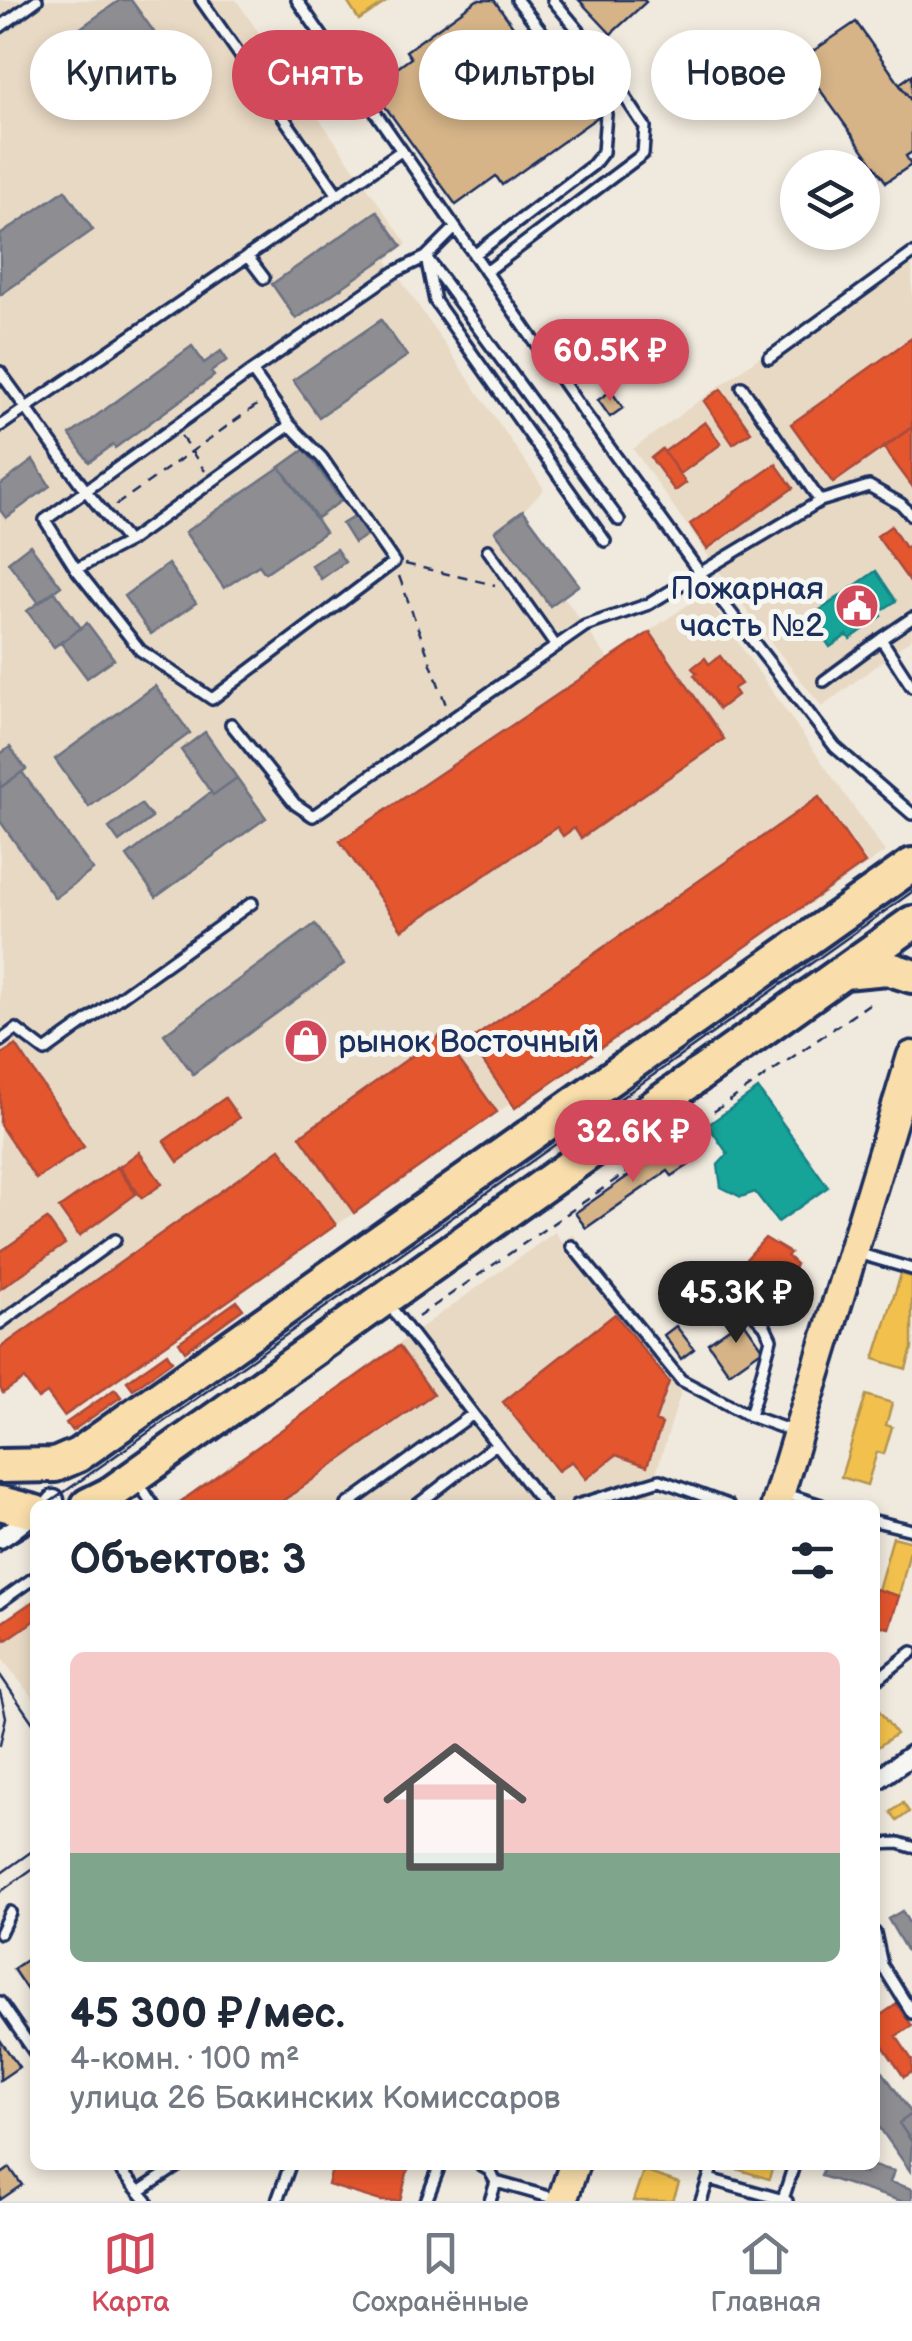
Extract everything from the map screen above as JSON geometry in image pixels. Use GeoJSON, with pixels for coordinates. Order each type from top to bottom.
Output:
{"type":"FeatureCollection","features":[{"type":"Feature","properties":{"kind":"highway"},"geometry":{"type":"LineString","coordinates":[[0,1466],[55,1465],[78,1456],[912,865]]}},
{"type":"Feature","properties":{"kind":"highway"},"geometry":{"type":"LineString","coordinates":[[125,1491],[331,1345],[384,1298],[912,923]]}},
{"type":"Feature","properties":{"kind":"highway"},"geometry":{"type":"LineString","coordinates":[[839,973],[887,968],[912,976]]}},
{"type":"Feature","properties":{"kind":"highway"},"geometry":{"type":"LineString","coordinates":[[0,1502],[30,1506]]}},
{"type":"Feature","properties":{"kind":"main road"},"geometry":{"type":"LineString","coordinates":[[778,1499],[912,1056]]}},
{"type":"Feature","properties":{"kind":"main road"},"geometry":{"type":"LineString","coordinates":[[563,2201],[572,2170]]}},
{"type":"Feature","properties":{"kind":"street"},"geometry":{"type":"LineString","coordinates":[[0,1538],[30,1518]]}},
{"type":"Feature","properties":{"kind":"street"},"geometry":{"type":"LineString","coordinates":[[880,1777],[912,1755]]}},
{"type":"Feature","properties":{"kind":"lane"},"geometry":{"type":"LineString","coordinates":[[0,27],[37,0]]}},
{"type":"Feature","properties":{"kind":"lane"},"geometry":{"type":"LineString","coordinates":[[201,0],[338,195]]}},
{"type":"Feature","properties":{"kind":"lane"},"geometry":{"type":"LineString","coordinates":[[297,0],[400,152],[700,573],[835,747],[912,814]]}},
{"type":"Feature","properties":{"kind":"lane"},"geometry":{"type":"LineString","coordinates":[[474,255],[593,165],[603,152],[606,114],[517,0]]}},
{"type":"Feature","properties":{"kind":"lane"},"geometry":{"type":"LineString","coordinates":[[486,272],[643,154],[645,128],[589,44],[553,0]]}},
{"type":"Feature","properties":{"kind":"lane"},"geometry":{"type":"LineString","coordinates":[[0,426],[400,152]]}},
{"type":"Feature","properties":{"kind":"lane"},"geometry":{"type":"LineString","coordinates":[[252,371],[290,425],[322,458],[394,562],[212,698],[140,650],[76,569],[45,520],[252,371],[395,272],[426,258],[455,228]]}},
{"type":"Feature","properties":{"kind":"lane"},"geometry":{"type":"LineString","coordinates":[[769,358],[912,254]]}},
{"type":"Feature","properties":{"kind":"lane"},"geometry":{"type":"LineString","coordinates":[[248,257],[264,278]]}},
{"type":"Feature","properties":{"kind":"lane"},"geometry":{"type":"LineString","coordinates":[[426,258],[619,520]]}},
{"type":"Feature","properties":{"kind":"lane"},"geometry":{"type":"LineString","coordinates":[[426,258],[435,301],[605,541]]}},
{"type":"Feature","properties":{"kind":"lane"},"geometry":{"type":"LineString","coordinates":[[0,372],[86,492],[128,542]]}},
{"type":"Feature","properties":{"kind":"lane"},"geometry":{"type":"LineString","coordinates":[[742,387],[820,501]]}},
{"type":"Feature","properties":{"kind":"lane"},"geometry":{"type":"LineString","coordinates":[[76,569],[128,542],[290,425]]}},
{"type":"Feature","properties":{"kind":"lane"},"geometry":{"type":"LineString","coordinates":[[231,724],[295,804],[313,816],[585,626],[649,604],[820,501],[869,486],[902,504],[912,516]]}},
{"type":"Feature","properties":{"kind":"lane"},"geometry":{"type":"LineString","coordinates":[[488,550],[555,645]]}},
{"type":"Feature","properties":{"kind":"lane"},"geometry":{"type":"LineString","coordinates":[[824,681],[912,618]]}},
{"type":"Feature","properties":{"kind":"lane"},"geometry":{"type":"LineString","coordinates":[[881,640],[912,686]]}},
{"type":"Feature","properties":{"kind":"lane"},"geometry":{"type":"LineString","coordinates":[[0,1041],[16,1029],[45,1051],[252,903]]}},
{"type":"Feature","properties":{"kind":"lane"},"geometry":{"type":"LineString","coordinates":[[0,1323],[115,1240]]}},
{"type":"Feature","properties":{"kind":"lane"},"geometry":{"type":"LineString","coordinates":[[572,1246],[681,1380],[750,1416],[798,1433]]}},
{"type":"Feature","properties":{"kind":"lane"},"geometry":{"type":"LineString","coordinates":[[852,1251],[912,1268]]}},
{"type":"Feature","properties":{"kind":"lane"},"geometry":{"type":"LineString","coordinates":[[384,1298],[540,1500]]}},
{"type":"Feature","properties":{"kind":"lane"},"geometry":{"type":"LineString","coordinates":[[748,1308],[766,1326],[771,1339],[750,1416]]}},
{"type":"Feature","properties":{"kind":"lane"},"geometry":{"type":"LineString","coordinates":[[353,1500],[473,1414]]}},
{"type":"Feature","properties":{"kind":"lane"},"geometry":{"type":"LineString","coordinates":[[423,1500],[496,1444]]}},
{"type":"Feature","properties":{"kind":"lane"},"geometry":{"type":"LineString","coordinates":[[48,1500],[58,1483],[55,1465]]}},
{"type":"Feature","properties":{"kind":"lane"},"geometry":{"type":"LineString","coordinates":[[594,1500],[660,1480],[714,1500]]}},
{"type":"Feature","properties":{"kind":"lane"},"geometry":{"type":"LineString","coordinates":[[880,1522],[912,1530]]}},
{"type":"Feature","properties":{"kind":"lane"},"geometry":{"type":"LineString","coordinates":[[0,1602],[30,1581]]}},
{"type":"Feature","properties":{"kind":"lane"},"geometry":{"type":"LineString","coordinates":[[880,1677],[912,1652]]}},
{"type":"Feature","properties":{"kind":"lane"},"geometry":{"type":"LineString","coordinates":[[880,1844],[912,1847]]}},
{"type":"Feature","properties":{"kind":"lane"},"geometry":{"type":"LineString","coordinates":[[0,1934],[10,1912]]}},
{"type":"Feature","properties":{"kind":"lane"},"geometry":{"type":"LineString","coordinates":[[880,1956],[912,2013]]}},
{"type":"Feature","properties":{"kind":"lane"},"geometry":{"type":"LineString","coordinates":[[0,2002],[30,2046]]}},
{"type":"Feature","properties":{"kind":"lane"},"geometry":{"type":"LineString","coordinates":[[121,2170],[147,2201]]}},
{"type":"Feature","properties":{"kind":"lane"},"geometry":{"type":"LineString","coordinates":[[140,2191],[172,2170]]}},
{"type":"Feature","properties":{"kind":"lane"},"geometry":{"type":"LineString","coordinates":[[277,2201],[288,2170]]}},
{"type":"Feature","properties":{"kind":"lane"},"geometry":{"type":"LineString","coordinates":[[426,2201],[438,2170]]}},
{"type":"Feature","properties":{"kind":"lane"},"geometry":{"type":"LineString","coordinates":[[489,2170],[496,2182],[563,2201]]}},
{"type":"Feature","properties":{"kind":"lane"},"geometry":{"type":"LineString","coordinates":[[701,2201],[711,2170]]}},
{"type":"Feature","properties":{"kind":"lane"},"geometry":{"type":"LineString","coordinates":[[708,2178],[785,2200],[793,2170]]}},
{"type":"Feature","properties":{"kind":"lane"},"geometry":{"type":"LineString","coordinates":[[490,2201],[496,2182]]}},
{"type":"Feature","properties":{"kind":"path"},"geometry":{"type":"LineString","coordinates":[[105,513],[270,396]]}},
{"type":"Feature","properties":{"kind":"path"},"geometry":{"type":"LineString","coordinates":[[175,428],[212,480]]}},
{"type":"Feature","properties":{"kind":"path"},"geometry":{"type":"LineString","coordinates":[[394,562],[494,585]]}},
{"type":"Feature","properties":{"kind":"path"},"geometry":{"type":"LineString","coordinates":[[394,562],[451,721]]}},
{"type":"Feature","properties":{"kind":"path"},"geometry":{"type":"LineString","coordinates":[[404,1327],[869,1004]]}},
{"type":"Feature","properties":{"kind":"shaded area"},"geometry":{"type":"Polygon","coordinates":[[[0,0],[236,0],[257,30],[232,30],[232,120],[320,120],[407,244],[387,260],[544,489],[524,510],[579,585],[564,597],[608,659],[704,594],[885,852],[515,1108],[511,1103],[64,1416],[48,1393],[38,1399],[24,1379],[3,1393],[0,0]]]}},
{"type":"Feature","properties":{"kind":"shaded area"},"geometry":{"type":"Polygon","coordinates":[[[912,246],[912,638],[822,707],[755,622],[633,449],[912,246]]]}},
{"type":"Feature","properties":{"kind":"shaded area"},"geometry":{"type":"Polygon","coordinates":[[[555,1232],[562,1242],[573,1234],[686,1375],[649,1496],[643,1500],[180,1500],[555,1232]]]}},
{"type":"Feature","properties":{"kind":"shaded area"},"geometry":{"type":"Polygon","coordinates":[[[30,1601],[30,1695],[0,1656],[0,1622],[30,1601]]]}},
{"type":"Feature","properties":{"kind":"building: Жильё"},"geometry":{"type":"Polygon","coordinates":[[[346,0],[389,0],[359,20],[346,0]]]}},
{"type":"Feature","properties":{"kind":"building: Жильё"},"geometry":{"type":"Polygon","coordinates":[[[901,1274],[912,1277],[912,1348],[906,1369],[874,1359],[901,1274]]]}},
{"type":"Feature","properties":{"kind":"building: Жильё"},"geometry":{"type":"Polygon","coordinates":[[[866,1395],[892,1403],[886,1425],[892,1427],[884,1454],[877,1452],[867,1485],[841,1477],[866,1395]]]}},
{"type":"Feature","properties":{"kind":"building: Жильё"},"geometry":{"type":"Polygon","coordinates":[[[893,1537],[912,1542],[899,1596],[880,1591],[893,1537]]]}},
{"type":"Feature","properties":{"kind":"building: Жильё"},"geometry":{"type":"Polygon","coordinates":[[[880,1712],[896,1734],[880,1745],[880,1712]]]}},
{"type":"Feature","properties":{"kind":"building: Жильё"},"geometry":{"type":"Polygon","coordinates":[[[903,1803],[909,1812],[897,1821],[891,1812],[903,1803]]]}},
{"type":"Feature","properties":{"kind":"building: Жильё"},"geometry":{"type":"Polygon","coordinates":[[[739,2170],[772,2170],[769,2179],[739,2170]]]}},
{"type":"Feature","properties":{"kind":"building: Жильё"},"geometry":{"type":"Polygon","coordinates":[[[643,2171],[679,2183],[673,2201],[633,2201],[643,2171]]]}},
{"type":"Feature","properties":{"kind":"building: Торговля"},"geometry":{"type":"Polygon","coordinates":[[[912,338],[912,427],[833,483],[791,424],[912,338]]]}},
{"type":"Feature","properties":{"kind":"building: Торговля"},"geometry":{"type":"Polygon","coordinates":[[[721,389],[751,432],[733,444],[704,401],[721,389]]]}},
{"type":"Feature","properties":{"kind":"building: Торговля"},"geometry":{"type":"Polygon","coordinates":[[[705,422],[721,444],[680,474],[664,452],[705,422]]]}},
{"type":"Feature","properties":{"kind":"building: Торговля"},"geometry":{"type":"Polygon","coordinates":[[[912,427],[912,486],[884,448],[912,427]]]}},
{"type":"Feature","properties":{"kind":"building: Торговля"},"geometry":{"type":"Polygon","coordinates":[[[662,449],[686,483],[675,491],[651,458],[662,449]]]}},
{"type":"Feature","properties":{"kind":"building: Торговля"},"geometry":{"type":"Polygon","coordinates":[[[776,464],[793,488],[707,549],[690,524],[776,464]]]}},
{"type":"Feature","properties":{"kind":"building: Торговля"},"geometry":{"type":"Polygon","coordinates":[[[891,526],[905,548],[912,543],[912,585],[877,536],[891,526]]]}},
{"type":"Feature","properties":{"kind":"building: Торговля"},"geometry":{"type":"Polygon","coordinates":[[[650,632],[724,739],[581,838],[574,828],[563,836],[557,827],[402,930],[340,841],[650,632]]]}},
{"type":"Feature","properties":{"kind":"building: Торговля"},"geometry":{"type":"Polygon","coordinates":[[[720,656],[741,684],[733,689],[737,695],[719,709],[692,668],[705,658],[709,664],[720,656]]]}},
{"type":"Feature","properties":{"kind":"building: Торговля"},"geometry":{"type":"Polygon","coordinates":[[[819,797],[865,863],[515,1108],[469,1041],[819,797]]]}},
{"type":"Feature","properties":{"kind":"building: Торговля"},"geometry":{"type":"Polygon","coordinates":[[[441,1035],[497,1112],[354,1213],[300,1136],[441,1035]]]}},
{"type":"Feature","properties":{"kind":"building: Торговля"},"geometry":{"type":"Polygon","coordinates":[[[16,1045],[84,1147],[36,1179],[0,1125],[0,1055],[16,1045]]]}},
{"type":"Feature","properties":{"kind":"building: Торговля"},"geometry":{"type":"Polygon","coordinates":[[[225,1098],[239,1118],[178,1162],[164,1141],[225,1098]]]}},
{"type":"Feature","properties":{"kind":"building: Торговля"},"geometry":{"type":"Polygon","coordinates":[[[280,1149],[336,1225],[64,1416],[47,1393],[38,1399],[24,1379],[3,1393],[0,1348],[280,1149]]]}},
{"type":"Feature","properties":{"kind":"building: Торговля"},"geometry":{"type":"Polygon","coordinates":[[[139,1152],[162,1184],[142,1198],[119,1167],[139,1152]]]}},
{"type":"Feature","properties":{"kind":"building: Торговля"},"geometry":{"type":"Polygon","coordinates":[[[117,1167],[136,1194],[79,1236],[59,1208],[117,1167]]]}},
{"type":"Feature","properties":{"kind":"building: Торговля"},"geometry":{"type":"Polygon","coordinates":[[[47,1219],[65,1244],[0,1289],[0,1252],[47,1219]]]}},
{"type":"Feature","properties":{"kind":"building: Торговля"},"geometry":{"type":"Polygon","coordinates":[[[765,1238],[790,1253],[787,1256],[796,1264],[777,1315],[732,1275],[765,1238]]]}},
{"type":"Feature","properties":{"kind":"building: Торговля"},"geometry":{"type":"Polygon","coordinates":[[[237,1301],[243,1309],[185,1351],[179,1342],[237,1301]]]}},
{"type":"Feature","properties":{"kind":"building: Торговля"},"geometry":{"type":"Polygon","coordinates":[[[615,1314],[669,1382],[655,1421],[662,1424],[647,1466],[616,1455],[586,1479],[572,1461],[558,1471],[503,1402],[615,1314]]]}},
{"type":"Feature","properties":{"kind":"building: Торговля"},"geometry":{"type":"Polygon","coordinates":[[[399,1346],[433,1394],[284,1500],[183,1500],[399,1346]]]}},
{"type":"Feature","properties":{"kind":"building: Торговля"},"geometry":{"type":"Polygon","coordinates":[[[167,1353],[172,1361],[133,1389],[127,1381],[167,1353]]]}},
{"type":"Feature","properties":{"kind":"building: Торговля"},"geometry":{"type":"Polygon","coordinates":[[[115,1389],[121,1397],[72,1431],[66,1423],[115,1389]]]}},
{"type":"Feature","properties":{"kind":"building: Торговля"},"geometry":{"type":"Polygon","coordinates":[[[880,1590],[899,1596],[889,1628],[880,1625],[880,1590]]]}},
{"type":"Feature","properties":{"kind":"building: Торговля"},"geometry":{"type":"Polygon","coordinates":[[[30,1603],[30,1623],[6,1640],[0,1624],[30,1603]]]}},
{"type":"Feature","properties":{"kind":"building: Торговля"},"geometry":{"type":"Polygon","coordinates":[[[897,2004],[912,2026],[896,2036],[912,2060],[912,2072],[904,2077],[880,2041],[880,2016],[897,2004]]]}},
{"type":"Feature","properties":{"kind":"building: Торговля"},"geometry":{"type":"Polygon","coordinates":[[[332,2170],[408,2170],[400,2201],[381,2201],[328,2185],[332,2170]]]}},
{"type":"Feature","properties":{"kind":"building: Учреждения","name":"Пожарная часть №2"},"geometry":{"type":"Polygon","coordinates":[[[876,571],[896,601],[850,639],[847,635],[830,647],[810,617],[876,571]]]}},
{"type":"Feature","properties":{"kind":"building: Учреждения"},"geometry":{"type":"Polygon","coordinates":[[[758,1089],[828,1187],[778,1222],[755,1192],[741,1197],[721,1187],[718,1165],[728,1154],[708,1125],[758,1089]]]}},
{"type":"Feature","properties":{"kind":"building: Промзона"},"geometry":{"type":"Polygon","coordinates":[[[120,0],[131,0],[153,30],[80,30],[120,0]]]}},
{"type":"Feature","properties":{"kind":"building: Промзона"},"geometry":{"type":"Polygon","coordinates":[[[65,190],[93,230],[0,295],[0,235],[65,190]]]}},
{"type":"Feature","properties":{"kind":"building: Промзона"},"geometry":{"type":"Polygon","coordinates":[[[377,211],[402,246],[296,319],[272,284],[377,211]]]}},
{"type":"Feature","properties":{"kind":"building: Промзона"},"geometry":{"type":"Polygon","coordinates":[[[381,320],[407,356],[319,417],[293,380],[381,320]]]}},
{"type":"Feature","properties":{"kind":"building: Промзона"},"geometry":{"type":"Polygon","coordinates":[[[192,346],[204,363],[221,351],[227,360],[211,372],[214,376],[115,448],[113,445],[89,462],[70,435],[192,346]]]}},
{"type":"Feature","properties":{"kind":"building: Промзона"},"geometry":{"type":"Polygon","coordinates":[[[305,449],[341,501],[317,518],[280,467],[305,449]]]}},
{"type":"Feature","properties":{"kind":"building: Промзона"},"geometry":{"type":"Polygon","coordinates":[[[33,460],[50,486],[6,518],[0,510],[0,485],[33,460]]]}},
{"type":"Feature","properties":{"kind":"building: Промзона"},"geometry":{"type":"Polygon","coordinates":[[[280,467],[325,532],[265,573],[259,565],[224,588],[185,532],[280,467]]]}},
{"type":"Feature","properties":{"kind":"building: Промзона"},"geometry":{"type":"Polygon","coordinates":[[[523,510],[579,585],[550,606],[495,531],[523,510]]]}},
{"type":"Feature","properties":{"kind":"building: Промзона"},"geometry":{"type":"Polygon","coordinates":[[[357,515],[369,534],[354,543],[342,524],[357,515]]]}},
{"type":"Feature","properties":{"kind":"building: Промзона"},"geometry":{"type":"Polygon","coordinates":[[[30,545],[61,586],[39,603],[8,562],[30,545]]]}},
{"type":"Feature","properties":{"kind":"building: Промзона"},"geometry":{"type":"Polygon","coordinates":[[[336,549],[345,562],[321,579],[311,565],[336,549]]]}},
{"type":"Feature","properties":{"kind":"building: Промзона"},"geometry":{"type":"Polygon","coordinates":[[[168,564],[196,603],[151,634],[124,596],[168,564]]]}},
{"type":"Feature","properties":{"kind":"building: Промзона"},"geometry":{"type":"Polygon","coordinates":[[[54,591],[81,628],[54,647],[27,611],[54,591]]]}},
{"type":"Feature","properties":{"kind":"building: Промзона"},"geometry":{"type":"Polygon","coordinates":[[[87,623],[114,659],[87,678],[61,643],[87,623]]]}},
{"type":"Feature","properties":{"kind":"building: Промзона"},"geometry":{"type":"Polygon","coordinates":[[[155,686],[190,733],[89,807],[55,759],[155,686]]]}},
{"type":"Feature","properties":{"kind":"building: Промзона"},"geometry":{"type":"Polygon","coordinates":[[[205,732],[237,778],[213,795],[181,750],[205,732]]]}},
{"type":"Feature","properties":{"kind":"building: Промзона"},"geometry":{"type":"Polygon","coordinates":[[[10,747],[26,769],[0,788],[0,754],[10,747]]]}},
{"type":"Feature","properties":{"kind":"building: Промзона"},"geometry":{"type":"Polygon","coordinates":[[[22,772],[93,870],[55,898],[0,821],[0,788],[22,772]]]}},
{"type":"Feature","properties":{"kind":"building: Промзона"},"geometry":{"type":"Polygon","coordinates":[[[237,778],[266,818],[156,897],[127,856],[211,792],[213,795],[237,778]]]}},
{"type":"Feature","properties":{"kind":"building: Промзона"},"geometry":{"type":"Polygon","coordinates":[[[141,804],[152,818],[119,842],[109,828],[141,804]]]}},
{"type":"Feature","properties":{"kind":"building: Промзона"},"geometry":{"type":"Polygon","coordinates":[[[315,924],[344,964],[193,1074],[164,1034],[315,924]]]}},
{"type":"Feature","properties":{"kind":"building: Промзона"},"geometry":{"type":"Polygon","coordinates":[[[902,1911],[912,1928],[912,1960],[888,1919],[902,1911]]]}},
{"type":"Feature","properties":{"kind":"building: Промзона"},"geometry":{"type":"Polygon","coordinates":[[[880,2068],[912,2114],[899,2123],[912,2142],[910,2171],[880,2128],[880,2068]]]}},
{"type":"Feature","properties":{"kind":"building: Промзона"},"geometry":{"type":"Polygon","coordinates":[[[912,2114],[912,2142],[899,2123],[912,2114]]]}},
{"type":"Feature","properties":{"kind":"building: Промзона"},"geometry":{"type":"Polygon","coordinates":[[[880,2168],[894,2171],[890,2182],[912,2189],[912,2201],[901,2201],[821,2176],[823,2170],[865,2174],[866,2170],[880,2168]]]}},
{"type":"Feature","properties":{"kind":"building: Прочее"},"geometry":{"type":"Polygon","coordinates":[[[477,0],[494,0],[516,30],[435,30],[477,0]]]}},
{"type":"Feature","properties":{"kind":"building: Прочее"},"geometry":{"type":"Polygon","coordinates":[[[579,0],[646,2],[615,30],[607,30],[579,0]]]}},
{"type":"Feature","properties":{"kind":"building: Прочее"},"geometry":{"type":"Polygon","coordinates":[[[856,22],[912,102],[912,152],[906,156],[911,165],[886,182],[880,174],[880,150],[863,150],[821,91],[821,46],[856,22]]]}},
{"type":"Feature","properties":{"kind":"building: Прочее"},"geometry":{"type":"Polygon","coordinates":[[[419,42],[419,120],[593,120],[502,185],[496,176],[456,205],[395,120],[399,120],[399,67],[411,58],[406,51],[419,42]]]}},
{"type":"Feature","properties":{"kind":"building: Прочее"},"geometry":{"type":"Polygon","coordinates":[[[912,75],[912,102],[899,84],[912,75]]]}},
{"type":"Feature","properties":{"kind":"building: Прочее"},"geometry":{"type":"Polygon","coordinates":[[[611,391],[623,408],[610,417],[598,400],[611,391]]]}},
{"type":"Feature","properties":{"kind":"building: Прочее"},"geometry":{"type":"Polygon","coordinates":[[[674,1144],[689,1165],[672,1176],[668,1171],[586,1228],[575,1213],[674,1144]]]}},
{"type":"Feature","properties":{"kind":"building: Прочее"},"geometry":{"type":"Polygon","coordinates":[[[742,1319],[763,1349],[729,1373],[708,1343],[742,1319]]]}},
{"type":"Feature","properties":{"kind":"building: Прочее"},"geometry":{"type":"Polygon","coordinates":[[[676,1326],[694,1349],[681,1359],[664,1335],[676,1326]]]}},
{"type":"Feature","properties":{"kind":"building: Прочее"},"geometry":{"type":"Polygon","coordinates":[[[30,1957],[30,1994],[13,1969],[30,1957]]]}},
{"type":"Feature","properties":{"kind":"building: Прочее"},"geometry":{"type":"Polygon","coordinates":[[[0,2040],[19,2067],[0,2080],[0,2040]]]}},
{"type":"Feature","properties":{"kind":"building: Прочее"},"geometry":{"type":"Polygon","coordinates":[[[10,2168],[22,2185],[0,2200],[0,2175],[10,2168]]]}},
{"type":"Feature","properties":{"kind":"tram line"},"geometry":{"type":"LineString","coordinates":[[53,1500],[912,892]]}},
{"type":"Feature","properties":{"kind":"tram line"},"geometry":{"type":"LineString","coordinates":[[0,1552],[30,1529]]}},
{"type":"Feature","properties":{"kind":"tram line"},"geometry":{"type":"LineString","coordinates":[[0,1675],[30,1719]]}},
{"type":"Feature","properties":{"kind":"tram line"},"geometry":{"type":"LineString","coordinates":[[0,1692],[6,1717],[0,1745]]}},
{"type":"Feature","properties":{"kind":"tram line"},"geometry":{"type":"LineString","coordinates":[[0,1874],[30,1853]]}},
{"type":"Feature","properties":{"kind":"tram line"},"geometry":{"type":"LineString","coordinates":[[0,1892],[30,1871]]}},
{"type":"Feature","properties":{"kind":"place","name":"Пожарная часть №2"},"geometry":{"type":"Point","coordinates":[857,606]}},
{"type":"Feature","properties":{"kind":"place","name":"рынок Восточный"},"geometry":{"type":"Point","coordinates":[306,1041]}}]}
